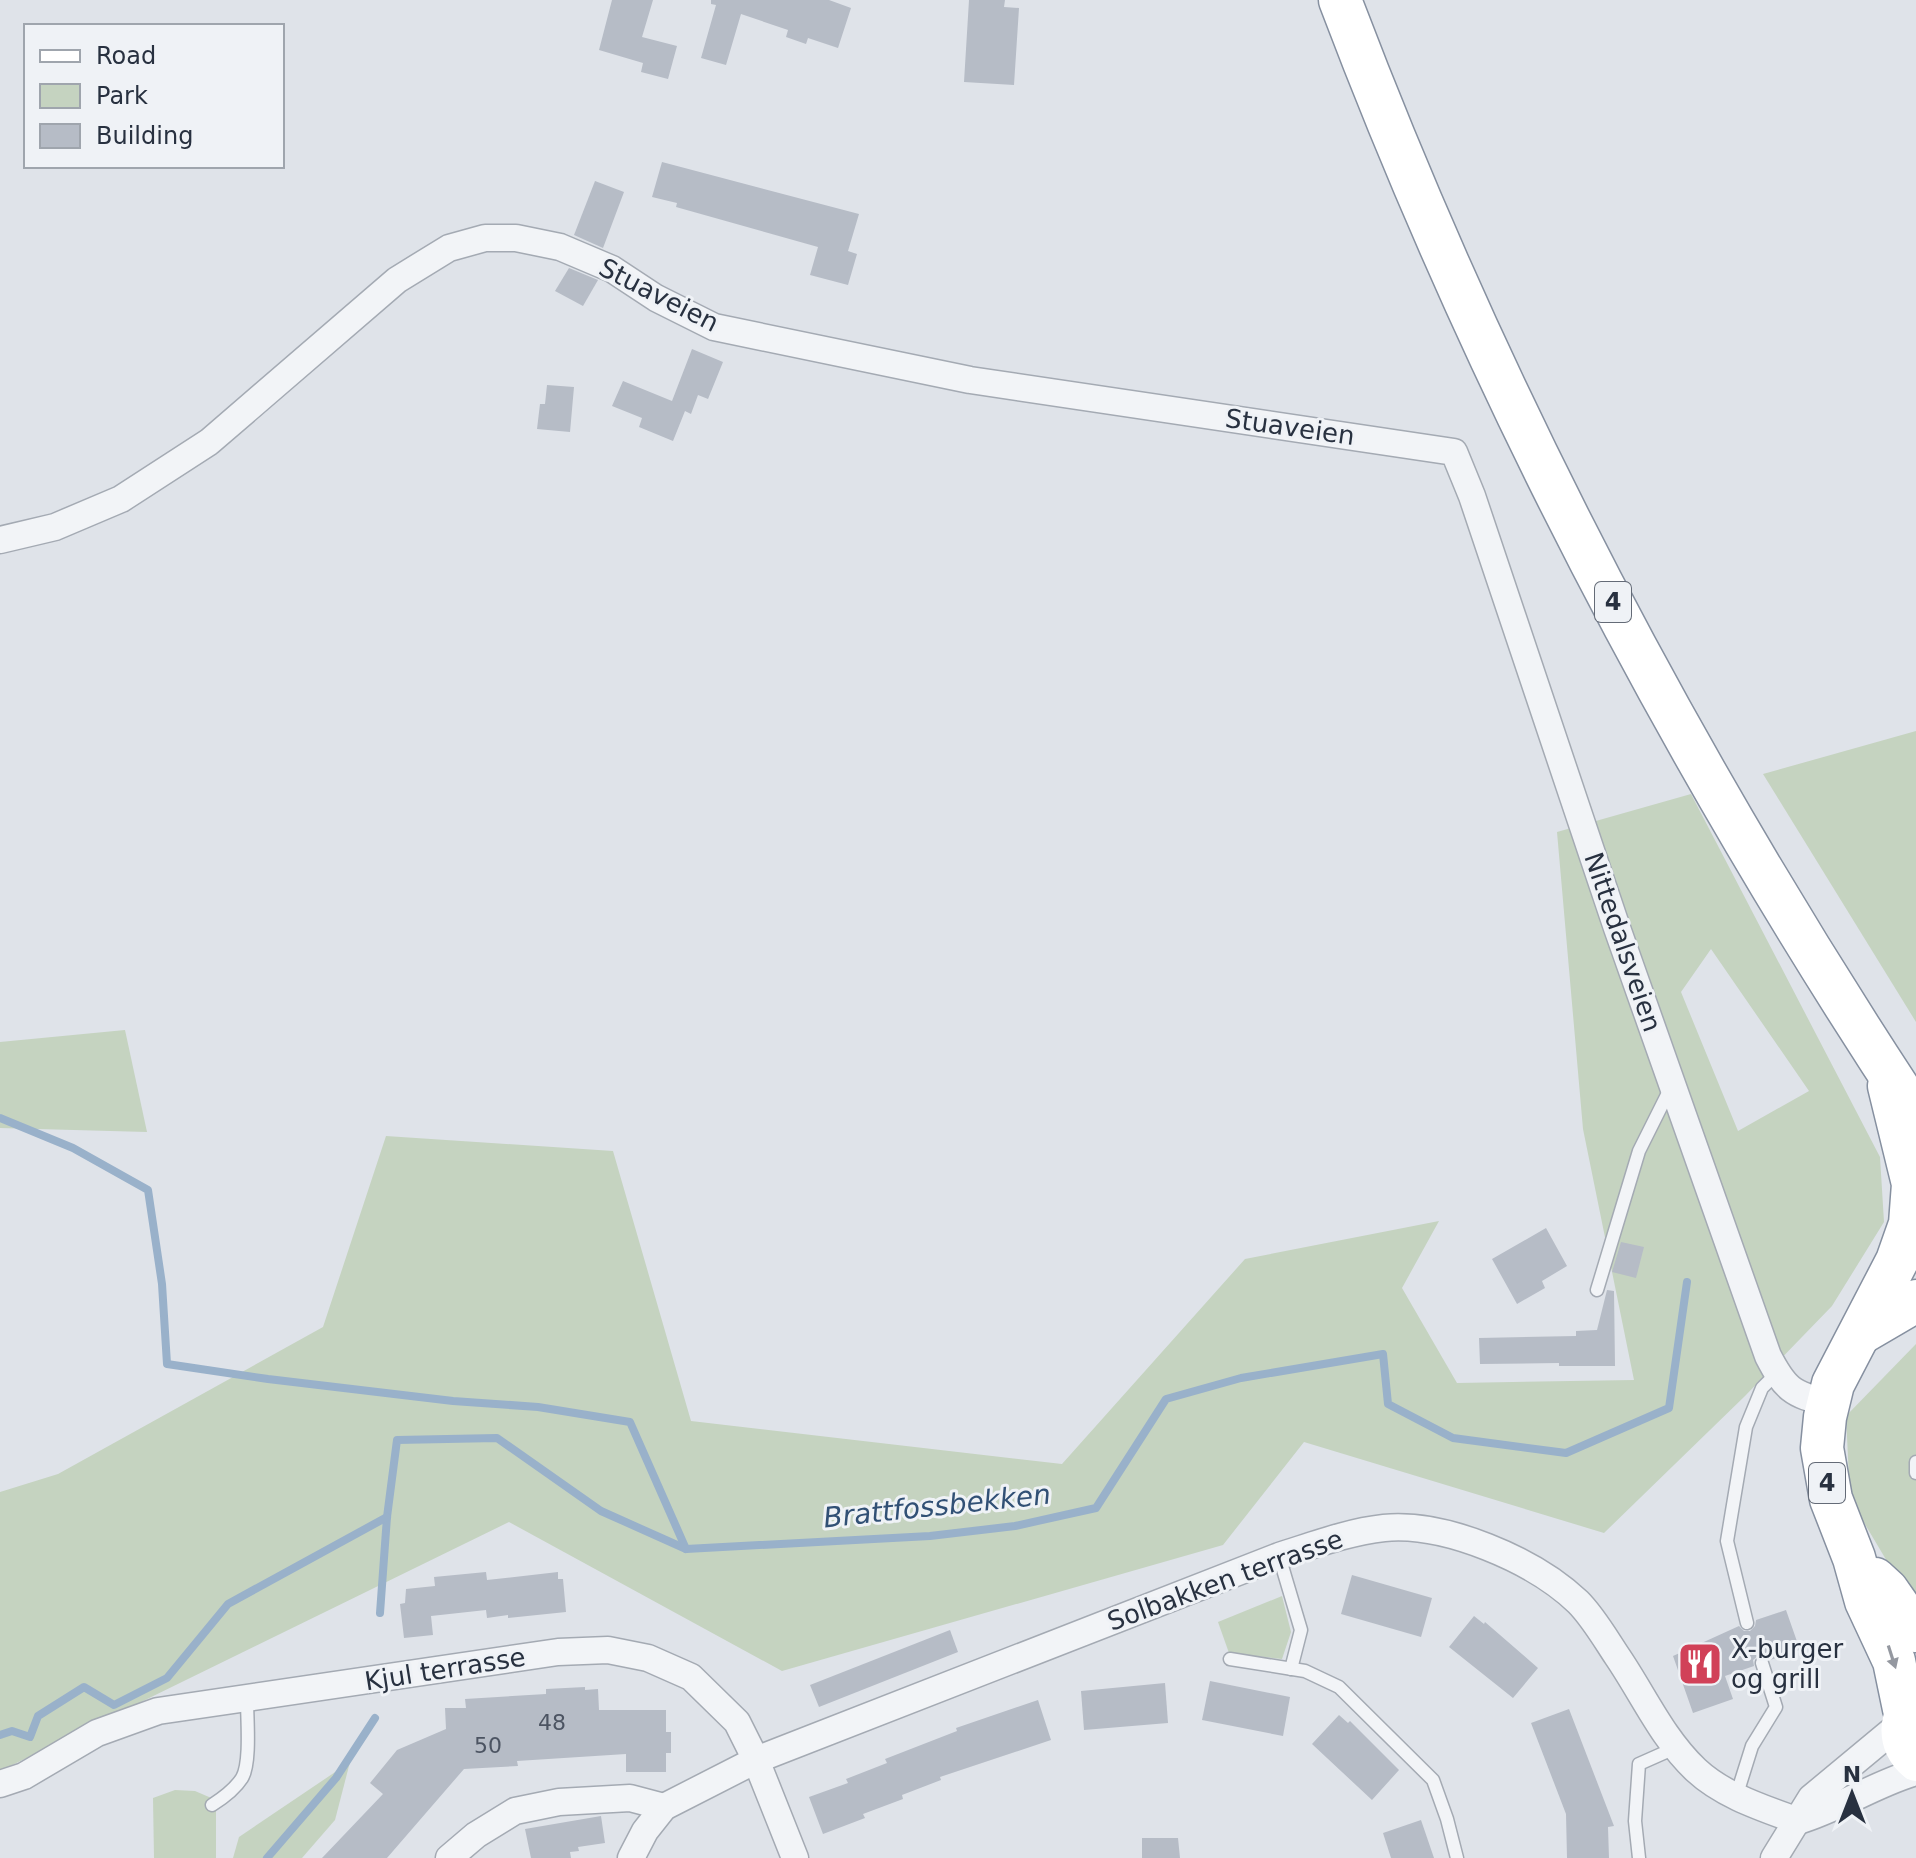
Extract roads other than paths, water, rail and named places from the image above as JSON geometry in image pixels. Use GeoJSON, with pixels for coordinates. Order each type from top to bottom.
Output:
{"type":"FeatureCollection","features":[{"type":"Feature","properties":{"kind":"highway","name":"4"},"geometry":{"type":"LineString","coordinates":[[1340,0],[1454,274],[1548,475],[1687,739],[1817,960],[1900,1070],[1916,1115]]}},
{"type":"Feature","properties":{"kind":"highway","name":"4"},"geometry":{"type":"LineString","coordinates":[[1900,1070],[1907,1153],[1913,1184],[1905,1243],[1861,1333],[1839,1369],[1827,1403],[1823,1432],[1825,1474],[1836,1515],[1854,1558],[1866,1601],[1894,1661],[1906,1710]]}},
{"type":"Feature","properties":{"kind":"highway","name":"4"},"geometry":{"type":"LineString","coordinates":[[1861,1333],[1916,1301]]}},
{"type":"Feature","properties":{"kind":"highway","name":"4"},"geometry":{"type":"LineString","coordinates":[[1854,1558],[1887,1590],[1916,1631]]}},
{"type":"Feature","properties":{"kind":"main road"},"geometry":{"type":"LineString","coordinates":[[1906,1710],[1904,1750],[1916,1763]]}},
{"type":"Feature","properties":{"kind":"street","name":"Stuaveien"},"geometry":{"type":"LineString","coordinates":[[0,540],[55,527],[121,499],[209,442],[397,280],[449,248],[485,238],[516,238],[560,247],[612,269],[656,298],[714,327],[970,380],[1454,452]]}},
{"type":"Feature","properties":{"kind":"street","name":"Nittedalsveien"},"geometry":{"type":"LineString","coordinates":[[1454,452],[1472,496],[1672,1086],[1761,1337],[1777,1373],[1790,1390],[1827,1403]]}},
{"type":"Feature","properties":{"kind":"street","name":"Solbakken terrasse"},"geometry":{"type":"LineString","coordinates":[[631,1858],[645,1831],[664,1807],[756,1760],[1279,1556],[1343,1535],[1386,1528],[1417,1528],[1496,1549],[1547,1576],[1580,1604],[1618,1657],[1675,1748],[1698,1772],[1736,1797],[1798,1821]]}},
{"type":"Feature","properties":{"kind":"street","name":"Kjul terrasse"},"geometry":{"type":"LineString","coordinates":[[0,1784],[24,1776],[97,1733],[158,1711],[558,1652],[608,1650],[648,1658],[691,1677],[737,1722],[756,1760],[795,1858]]}},
{"type":"Feature","properties":{"kind":"street"},"geometry":{"type":"LineString","coordinates":[[1774,1858],[1811,1798],[1906,1710]]}},
{"type":"Feature","properties":{"kind":"street"},"geometry":{"type":"LineString","coordinates":[[1798,1821],[1826,1813],[1872,1788],[1916,1772]]}},
{"type":"Feature","properties":{"kind":"street"},"geometry":{"type":"LineString","coordinates":[[449,1858],[476,1835],[515,1811],[559,1802],[630,1798],[664,1807]]}},
{"type":"Feature","properties":{"kind":"lane"},"geometry":{"type":"LineString","coordinates":[[1597,1290],[1639,1151],[1672,1086]]}},
{"type":"Feature","properties":{"kind":"lane"},"geometry":{"type":"LineString","coordinates":[[1747,1623],[1727,1541],[1746,1427],[1762,1388],[1777,1373]]}},
{"type":"Feature","properties":{"kind":"lane"},"geometry":{"type":"LineString","coordinates":[[1916,1462],[1916,1473]]}},
{"type":"Feature","properties":{"kind":"lane"},"geometry":{"type":"LineString","coordinates":[[1279,1556],[1301,1630],[1291,1669]]}},
{"type":"Feature","properties":{"kind":"lane"},"geometry":{"type":"LineString","coordinates":[[1230,1659],[1305,1671],[1339,1687],[1367,1711],[1433,1780],[1457,1858]]}},
{"type":"Feature","properties":{"kind":"lane"},"geometry":{"type":"LineString","coordinates":[[1736,1797],[1752,1746],[1776,1707],[1762,1663]]}},
{"type":"Feature","properties":{"kind":"lane"},"geometry":{"type":"LineString","coordinates":[[212,1805],[242,1778],[246,1767],[247,1700]]}},
{"type":"Feature","properties":{"kind":"lane"},"geometry":{"type":"LineString","coordinates":[[1639,1858],[1635,1821],[1639,1764],[1675,1748]]}},
{"type":"Feature","properties":{"kind":"waterway"},"geometry":{"type":"LineString","coordinates":[[0,1118],[73,1148],[148,1190],[162,1284],[167,1364],[453,1401],[538,1407],[630,1422],[686,1549]]}},
{"type":"Feature","properties":{"kind":"waterway","name":"Brattfossbekken"},"geometry":{"type":"LineString","coordinates":[[380,1613],[387,1517],[397,1440],[497,1438],[601,1511],[686,1549],[930,1536],[1015,1526],[1096,1508],[1166,1399],[1241,1378],[1383,1354],[1388,1404],[1453,1438],[1566,1453],[1669,1408],[1687,1282]]}},
{"type":"Feature","properties":{"kind":"waterway"},"geometry":{"type":"LineString","coordinates":[[0,1735],[12,1731],[30,1737],[38,1716],[84,1687],[114,1705],[167,1678],[228,1604],[387,1517]]}},
{"type":"Feature","properties":{"kind":"waterway","name":"Brattfossbekken"},"geometry":{"type":"LineString","coordinates":[[267,1858],[336,1778],[375,1718]]}},
{"type":"Feature","properties":{"kind":"place","name":"X-burger og grill"},"geometry":{"type":"Point","coordinates":[1700,1664]}}]}
